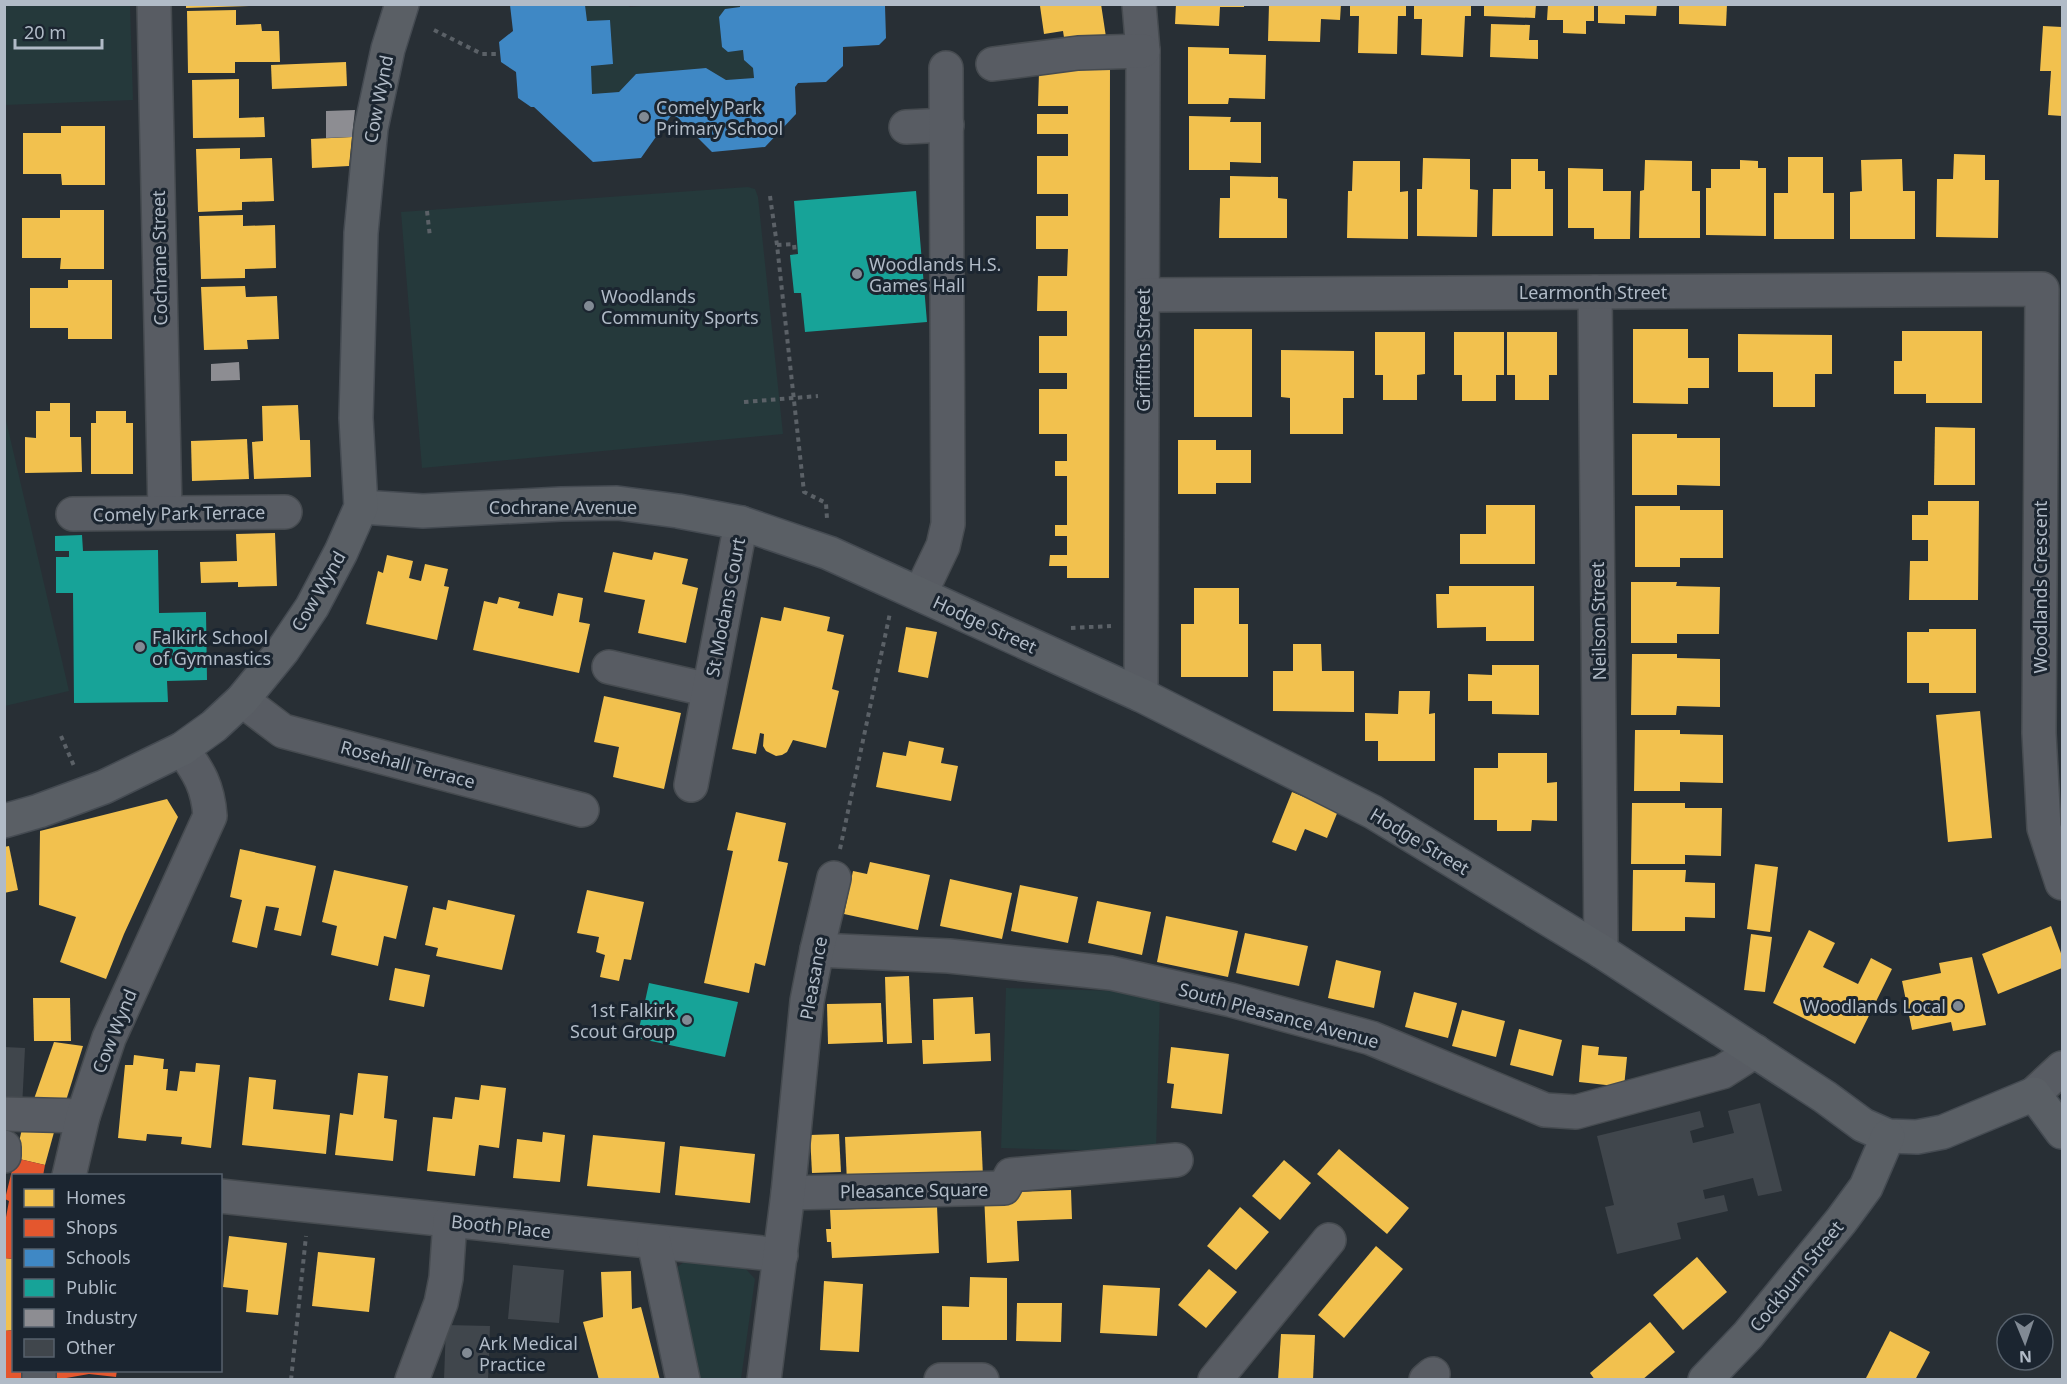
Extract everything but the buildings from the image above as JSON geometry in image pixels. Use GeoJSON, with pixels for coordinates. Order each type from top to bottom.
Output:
{"type":"FeatureCollection","features":[{"type":"Feature","properties":{"kind":"main road","name":"Cow Wynd"},"geometry":{"type":"LineString","coordinates":[[182,749],[214,726],[242,700],[283,650],[312,607],[341,552],[361,507],[356,418],[361,233],[371,128],[387,49],[402,4]]}},
{"type":"Feature","properties":{"kind":"main road","name":"Cochrane Avenue"},"geometry":{"type":"LineString","coordinates":[[361,507],[423,511],[561,504],[617,504],[678,511],[741,523],[829,553],[908,588]]}},
{"type":"Feature","properties":{"kind":"main road","name":"Hodge Street"},"geometry":{"type":"LineString","coordinates":[[908,588],[1141,696],[1374,812],[1601,951],[1826,1097],[1863,1125],[1882,1150]]}},
{"type":"Feature","properties":{"kind":"main road"},"geometry":{"type":"LineString","coordinates":[[4,821],[39,812],[104,787],[182,749]]}},
{"type":"Feature","properties":{"kind":"main road"},"geometry":{"type":"LineString","coordinates":[[1882,1150],[1917,1137],[1943,1132],[2034,1094],[2062,1132]]}},
{"type":"Feature","properties":{"kind":"main road","name":"Cockburn Street"},"geometry":{"type":"LineString","coordinates":[[1705,1380],[1748,1335],[1841,1221],[1866,1187],[1882,1150]]}},
{"type":"Feature","properties":{"kind":"street","name":"Cochrane Street"},"geometry":{"type":"LineString","coordinates":[[154,4],[165,512]]}},
{"type":"Feature","properties":{"kind":"street","name":"Griffiths Street"},"geometry":{"type":"LineString","coordinates":[[1139,4],[1143,51],[1144,295],[1141,696]]}},
{"type":"Feature","properties":{"kind":"street"},"geometry":{"type":"LineString","coordinates":[[993,64],[1078,53],[1143,51]]}},
{"type":"Feature","properties":{"kind":"street"},"geometry":{"type":"LineString","coordinates":[[908,588],[943,546],[948,524],[946,68]]}},
{"type":"Feature","properties":{"kind":"street"},"geometry":{"type":"LineString","coordinates":[[906,127],[947,125]]}},
{"type":"Feature","properties":{"kind":"street","name":"Learmonth Street"},"geometry":{"type":"LineString","coordinates":[[1144,295],[2042,288]]}},
{"type":"Feature","properties":{"kind":"street","name":"Woodlands Crescent"},"geometry":{"type":"LineString","coordinates":[[2042,288],[2052,400],[2039,733],[2044,828],[2062,883]]}},
{"type":"Feature","properties":{"kind":"street","name":"Neilson Street"},"geometry":{"type":"LineString","coordinates":[[1594,292],[1601,951]]}},
{"type":"Feature","properties":{"kind":"street","name":"Comely Park Terrace"},"geometry":{"type":"LineString","coordinates":[[73,514],[285,512]]}},
{"type":"Feature","properties":{"kind":"street","name":"St Modans Court"},"geometry":{"type":"LineString","coordinates":[[691,785],[741,523]]}},
{"type":"Feature","properties":{"kind":"street","name":"St Modans Court"},"geometry":{"type":"LineString","coordinates":[[609,667],[709,690]]}},
{"type":"Feature","properties":{"kind":"street","name":"Rosehall Terrace"},"geometry":{"type":"LineString","coordinates":[[242,700],[284,731],[582,810]]}},
{"type":"Feature","properties":{"kind":"street","name":"Cow Wynd"},"geometry":{"type":"LineString","coordinates":[[69,1174],[83,1116],[109,1038],[210,816],[208,795],[198,771],[182,749]]}},
{"type":"Feature","properties":{"kind":"street","name":"Pleasance"},"geometry":{"type":"LineString","coordinates":[[764,1380],[781,1255],[807,1001],[834,878]]}},
{"type":"Feature","properties":{"kind":"street","name":"South Pleasance Avenue"},"geometry":{"type":"LineString","coordinates":[[817,950],[949,956],[1122,976],[1231,1000],[1371,1038],[1545,1110],[1576,1112],[1722,1072],[1755,1051]]}},
{"type":"Feature","properties":{"kind":"street"},"geometry":{"type":"LineString","coordinates":[[2034,1094],[2062,1068]]}},
{"type":"Feature","properties":{"kind":"street"},"geometry":{"type":"LineString","coordinates":[[4,1114],[83,1116]]}},
{"type":"Feature","properties":{"kind":"street"},"geometry":{"type":"LineString","coordinates":[[4,1147],[4,1156]]}},
{"type":"Feature","properties":{"kind":"street","name":"Pleasance Square"},"geometry":{"type":"LineString","coordinates":[[788,1193],[1004,1188],[1011,1175],[1176,1160]]}},
{"type":"Feature","properties":{"kind":"street","name":"Booth Place"},"geometry":{"type":"LineString","coordinates":[[222,1196],[781,1255]]}},
{"type":"Feature","properties":{"kind":"street"},"geometry":{"type":"LineString","coordinates":[[411,1380],[441,1303],[446,1278],[450,1221]]}},
{"type":"Feature","properties":{"kind":"street"},"geometry":{"type":"LineString","coordinates":[[1215,1380],[1329,1240]]}},
{"type":"Feature","properties":{"kind":"street"},"geometry":{"type":"LineString","coordinates":[[654,1242],[683,1380]]}},
{"type":"Feature","properties":{"kind":"street"},"geometry":{"type":"LineString","coordinates":[[941,1380],[982,1380]]}},
{"type":"Feature","properties":{"kind":"path"},"geometry":{"type":"LineString","coordinates":[[434,30],[482,54],[500,54]]}},
{"type":"Feature","properties":{"kind":"path"},"geometry":{"type":"LineString","coordinates":[[770,196],[804,492],[826,503],[828,528]]}},
{"type":"Feature","properties":{"kind":"path"},"geometry":{"type":"LineString","coordinates":[[427,211],[430,237]]}},
{"type":"Feature","properties":{"kind":"path"},"geometry":{"type":"LineString","coordinates":[[777,245],[794,244],[795,254]]}},
{"type":"Feature","properties":{"kind":"path"},"geometry":{"type":"LineString","coordinates":[[744,402],[818,396]]}},
{"type":"Feature","properties":{"kind":"path"},"geometry":{"type":"LineString","coordinates":[[834,878],[908,588]]}},
{"type":"Feature","properties":{"kind":"path"},"geometry":{"type":"LineString","coordinates":[[291,1380],[309,1205]]}},
{"type":"Feature","properties":{"kind":"green space"},"geometry":{"type":"Polygon","coordinates":[[[661,4],[740,5],[740,7],[725,9],[719,17],[722,47],[728,52],[743,50],[744,60],[753,68],[754,78],[726,80],[706,68],[636,74],[619,92],[592,94],[591,66],[613,64],[610,20],[587,21],[585,5],[627,5],[630,7],[661,4]]]}},
{"type":"Feature","properties":{"kind":"green space"},"geometry":{"type":"Polygon","coordinates":[[[4,5],[130,5],[133,100],[5,105],[4,5]]]}},
{"type":"Feature","properties":{"kind":"green space","name":"Woodlands Community Sports"},"geometry":{"type":"Polygon","coordinates":[[[748,187],[755,189],[758,197],[783,434],[422,468],[401,212],[748,187]]]}},
{"type":"Feature","properties":{"kind":"green space"},"geometry":{"type":"Polygon","coordinates":[[[5,416],[69,691],[4,706],[5,416]]]}},
{"type":"Feature","properties":{"kind":"green space"},"geometry":{"type":"Polygon","coordinates":[[[1006,988],[1160,992],[1156,1152],[1001,1148],[1006,988]]]}},
{"type":"Feature","properties":{"kind":"green space"},"geometry":{"type":"Polygon","coordinates":[[[686,1261],[743,1266],[755,1279],[741,1379],[699,1379],[674,1269],[686,1261]]]}},
{"type":"Feature","properties":{"kind":"place","name":"Comely Park Primary School"},"geometry":{"type":"Point","coordinates":[644,117]}},
{"type":"Feature","properties":{"kind":"place","name":"Woodlands H.S. Games Hall"},"geometry":{"type":"Point","coordinates":[857,274]}},
{"type":"Feature","properties":{"kind":"place","name":"Woodlands Community Sports"},"geometry":{"type":"Point","coordinates":[589,306]}},
{"type":"Feature","properties":{"kind":"place","name":"Falkirk School of Gymnastics"},"geometry":{"type":"Point","coordinates":[140,647]}},
{"type":"Feature","properties":{"kind":"place","name":"Woodlands Local"},"geometry":{"type":"Point","coordinates":[1958,1006]}},
{"type":"Feature","properties":{"kind":"place","name":"1st Falkirk Scout Group"},"geometry":{"type":"Point","coordinates":[687,1020]}},
{"type":"Feature","properties":{"kind":"place","name":"Ark Medical Practice"},"geometry":{"type":"Point","coordinates":[467,1353]}}]}
